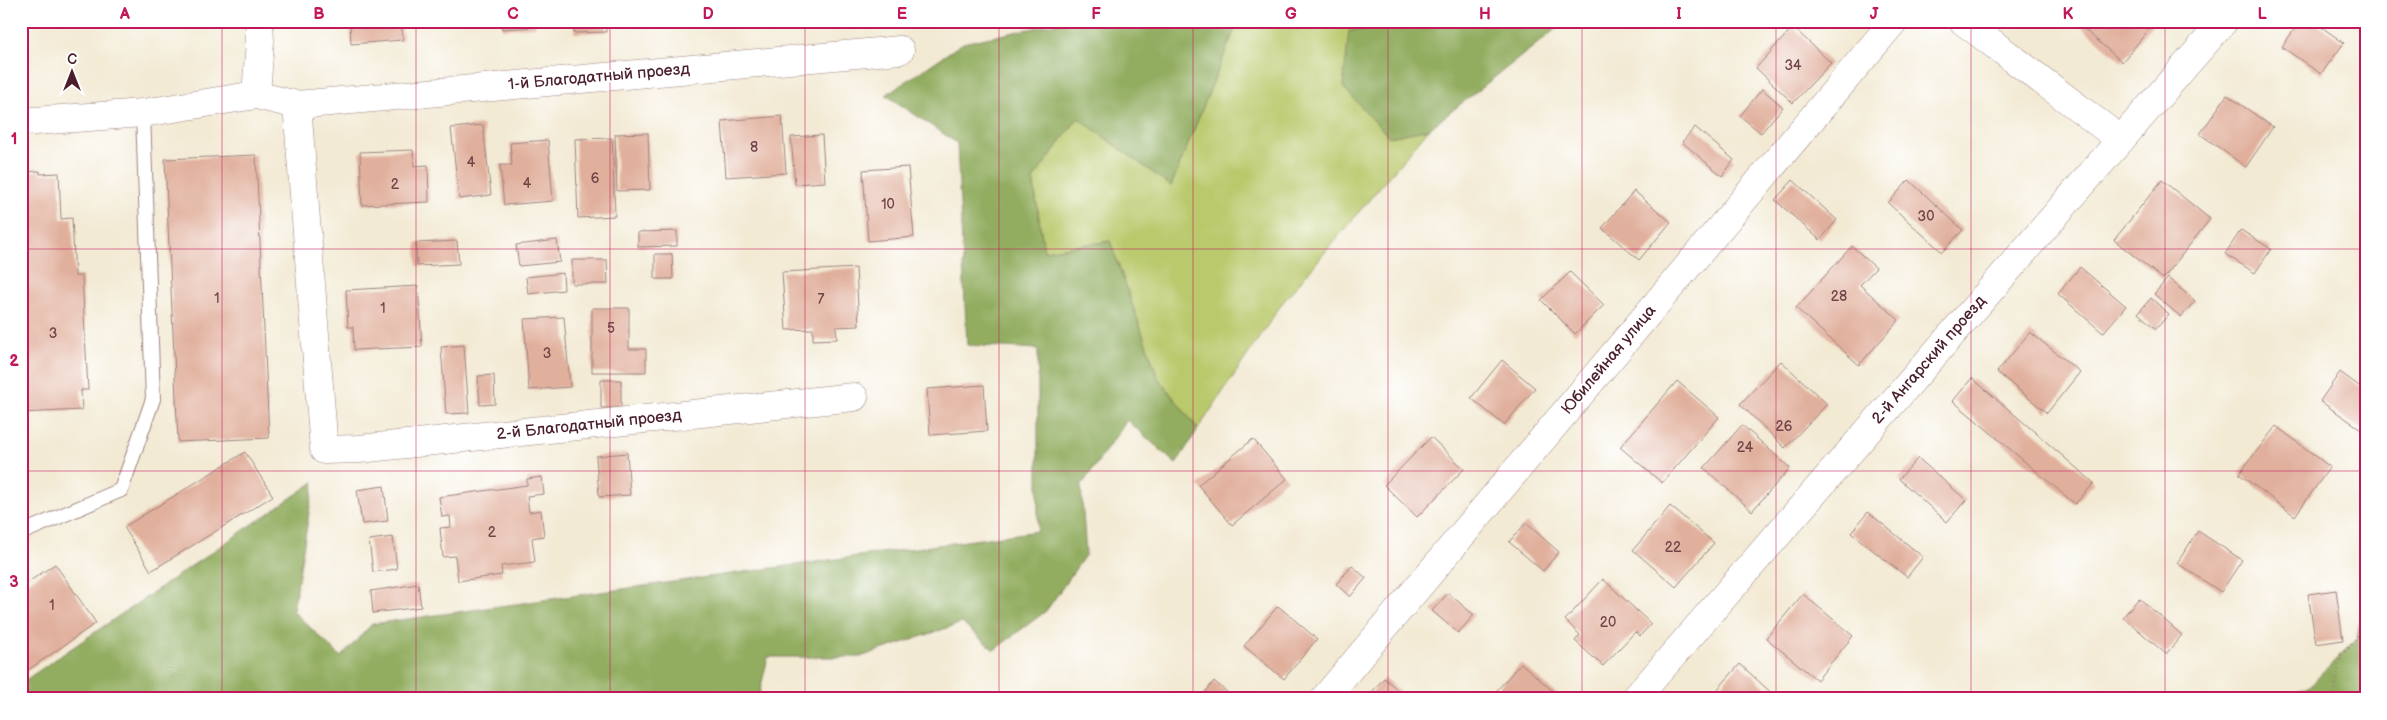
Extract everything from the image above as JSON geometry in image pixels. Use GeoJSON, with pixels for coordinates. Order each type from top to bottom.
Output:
{"type":"FeatureCollection","features":[{"type":"Feature","properties":{"kind":"street"},"geometry":{"type":"LineString","coordinates":[[21,122],[142,113],[256,95],[260,41],[259,21]]}},
{"type":"Feature","properties":{"kind":"street","name":"Юбилейная улица"},"geometry":{"type":"LineString","coordinates":[[1324,699],[1894,21]]}},
{"type":"Feature","properties":{"kind":"street"},"geometry":{"type":"LineString","coordinates":[[1963,21],[2121,140]]}},
{"type":"Feature","properties":{"kind":"street","name":"2-й Ангарский проезд"},"geometry":{"type":"LineString","coordinates":[[1635,699],[2224,21]]}},
{"type":"Feature","properties":{"kind":"street","name":"1-й Благодатный проезд"},"geometry":{"type":"LineString","coordinates":[[256,95],[297,105],[900,50]]}},
{"type":"Feature","properties":{"kind":"street","name":"2-й Благодатный проезд"},"geometry":{"type":"LineString","coordinates":[[297,105],[324,450],[368,448],[854,397]]}},
{"type":"Feature","properties":{"kind":"lane"},"geometry":{"type":"LineString","coordinates":[[21,533],[121,490],[153,399],[142,113]]}},
{"type":"Feature","properties":{"kind":"path"},"geometry":{"type":"LineString","coordinates":[[2334,697],[2340,655],[2366,628]]}},
{"type":"Feature","properties":{"kind":"green space"},"geometry":{"type":"Polygon","coordinates":[[[1067,21],[1238,21],[1171,186],[1078,118],[1033,179],[1044,251],[1110,241],[1158,378],[1198,429],[1176,464],[1127,420],[1081,486],[1086,554],[1046,611],[994,650],[962,623],[860,657],[768,657],[758,699],[21,699],[21,683],[314,482],[293,611],[341,657],[372,624],[1038,531],[1038,349],[967,345],[957,143],[886,95],[963,43],[1067,21]]]}},
{"type":"Feature","properties":{"kind":"green space"},"geometry":{"type":"Polygon","coordinates":[[[1238,21],[1404,21],[1401,26],[1349,31],[1389,137],[1429,129],[1283,302],[1198,429],[1158,378],[1110,241],[1044,251],[1033,179],[1078,117],[1171,186],[1238,21]]]}},
{"type":"Feature","properties":{"kind":"green space"},"geometry":{"type":"Polygon","coordinates":[[[1404,21],[1566,21],[1429,129],[1389,137],[1343,87],[1349,31],[1400,26],[1404,21]]]}},
{"type":"Feature","properties":{"kind":"green space"},"geometry":{"type":"Polygon","coordinates":[[[2366,583],[2366,694],[2360,699],[2279,699],[2310,686],[2357,638],[2366,583]]]}},
{"type":"Feature","properties":{"kind":"building"},"geometry":{"type":"Polygon","coordinates":[[[350,21],[401,21],[403,40],[351,44],[350,21]]]}},
{"type":"Feature","properties":{"kind":"building"},"geometry":{"type":"Polygon","coordinates":[[[501,21],[535,21],[536,27],[502,29],[501,21]]]}},
{"type":"Feature","properties":{"kind":"building"},"geometry":{"type":"Polygon","coordinates":[[[574,21],[606,21],[606,32],[574,33],[574,21]]]}},
{"type":"Feature","properties":{"kind":"building"},"geometry":{"type":"Polygon","coordinates":[[[2075,21],[2156,21],[2122,62],[2075,21]]]}},
{"type":"Feature","properties":{"kind":"building"},"geometry":{"type":"Polygon","coordinates":[[[2300,21],[2313,21],[2344,43],[2321,74],[2282,47],[2300,21]]]}},
{"type":"Feature","properties":{"kind":"building"},"geometry":{"type":"Polygon","coordinates":[[[1793,27],[1831,63],[1793,103],[1756,68],[1793,27]]]}},
{"type":"Feature","properties":{"kind":"building"},"geometry":{"type":"Polygon","coordinates":[[[1762,89],[1783,107],[1761,133],[1740,116],[1762,89]]]}},
{"type":"Feature","properties":{"kind":"building"},"geometry":{"type":"Polygon","coordinates":[[[2227,95],[2273,127],[2246,167],[2200,134],[2227,95]]]}},
{"type":"Feature","properties":{"kind":"building"},"geometry":{"type":"Polygon","coordinates":[[[782,116],[786,173],[726,177],[722,121],[782,116]]]}},
{"type":"Feature","properties":{"kind":"building"},"geometry":{"type":"Polygon","coordinates":[[[483,125],[491,195],[459,199],[451,128],[483,125]]]}},
{"type":"Feature","properties":{"kind":"building"},"geometry":{"type":"Polygon","coordinates":[[[1695,127],[1734,160],[1722,176],[1682,142],[1695,127]]]}},
{"type":"Feature","properties":{"kind":"building"},"geometry":{"type":"Polygon","coordinates":[[[648,133],[650,190],[617,191],[615,134],[648,133]]]}},
{"type":"Feature","properties":{"kind":"building"},"geometry":{"type":"Polygon","coordinates":[[[822,135],[825,182],[795,184],[791,137],[822,135]]]}},
{"type":"Feature","properties":{"kind":"building"},"geometry":{"type":"Polygon","coordinates":[[[612,138],[615,216],[578,218],[575,139],[612,138]]]}},
{"type":"Feature","properties":{"kind":"building"},"geometry":{"type":"Polygon","coordinates":[[[548,140],[553,201],[504,205],[500,165],[512,165],[510,143],[548,140]]]}},
{"type":"Feature","properties":{"kind":"building"},"geometry":{"type":"Polygon","coordinates":[[[413,150],[414,166],[428,165],[429,202],[362,205],[360,152],[413,150]]]}},
{"type":"Feature","properties":{"kind":"building"},"geometry":{"type":"Polygon","coordinates":[[[256,155],[269,438],[178,442],[165,159],[256,155]]]}},
{"type":"Feature","properties":{"kind":"building"},"geometry":{"type":"Polygon","coordinates":[[[908,167],[914,237],[868,241],[863,170],[908,167]]]}},
{"type":"Feature","properties":{"kind":"building"},"geometry":{"type":"Polygon","coordinates":[[[40,171],[40,174],[59,173],[61,219],[72,218],[75,276],[82,276],[88,390],[81,390],[82,410],[21,413],[21,172],[40,171]]]}},
{"type":"Feature","properties":{"kind":"building"},"geometry":{"type":"Polygon","coordinates":[[[1793,180],[1837,220],[1820,240],[1775,200],[1793,180]]]}},
{"type":"Feature","properties":{"kind":"building"},"geometry":{"type":"Polygon","coordinates":[[[1909,180],[1963,230],[1942,252],[1888,203],[1909,180]]]}},
{"type":"Feature","properties":{"kind":"building"},"geometry":{"type":"Polygon","coordinates":[[[2162,180],[2210,219],[2163,279],[2114,240],[2162,180]]]}},
{"type":"Feature","properties":{"kind":"building"},"geometry":{"type":"Polygon","coordinates":[[[1634,191],[1671,222],[1639,260],[1602,228],[1634,191]]]}},
{"type":"Feature","properties":{"kind":"building"},"geometry":{"type":"Polygon","coordinates":[[[2241,230],[2271,249],[2255,273],[2225,254],[2241,230]]]}},
{"type":"Feature","properties":{"kind":"building"},"geometry":{"type":"Polygon","coordinates":[[[677,231],[677,246],[638,247],[638,232],[677,231]]]}},
{"type":"Feature","properties":{"kind":"building"},"geometry":{"type":"Polygon","coordinates":[[[557,240],[560,262],[519,266],[516,245],[557,240]]]}},
{"type":"Feature","properties":{"kind":"building"},"geometry":{"type":"Polygon","coordinates":[[[457,241],[459,264],[417,266],[416,243],[457,241]]]}},
{"type":"Feature","properties":{"kind":"building"},"geometry":{"type":"Polygon","coordinates":[[[1852,246],[1876,268],[1860,285],[1899,320],[1859,365],[1796,308],[1852,246]]]}},
{"type":"Feature","properties":{"kind":"building"},"geometry":{"type":"Polygon","coordinates":[[[655,254],[672,254],[673,279],[655,279],[655,254]]]}},
{"type":"Feature","properties":{"kind":"building"},"geometry":{"type":"Polygon","coordinates":[[[572,260],[607,260],[608,284],[572,284],[572,260]]]}},
{"type":"Feature","properties":{"kind":"building"},"geometry":{"type":"Polygon","coordinates":[[[2080,267],[2126,306],[2103,333],[2058,294],[2080,267]]]}},
{"type":"Feature","properties":{"kind":"building"},"geometry":{"type":"Polygon","coordinates":[[[856,268],[859,326],[836,327],[837,339],[813,340],[813,329],[786,330],[782,272],[856,268]]]}},
{"type":"Feature","properties":{"kind":"building"},"geometry":{"type":"Polygon","coordinates":[[[1570,272],[1604,305],[1575,334],[1541,300],[1570,272]]]}},
{"type":"Feature","properties":{"kind":"building"},"geometry":{"type":"Polygon","coordinates":[[[563,273],[564,290],[528,294],[526,277],[563,273]]]}},
{"type":"Feature","properties":{"kind":"building"},"geometry":{"type":"Polygon","coordinates":[[[2168,278],[2195,301],[2181,317],[2154,294],[2168,278]]]}},
{"type":"Feature","properties":{"kind":"building"},"geometry":{"type":"Polygon","coordinates":[[[418,286],[422,347],[354,350],[353,327],[348,327],[346,290],[418,286]]]}},
{"type":"Feature","properties":{"kind":"building"},"geometry":{"type":"Polygon","coordinates":[[[2151,298],[2169,314],[2156,329],[2138,313],[2151,298]]]}},
{"type":"Feature","properties":{"kind":"building"},"geometry":{"type":"Polygon","coordinates":[[[592,308],[629,308],[629,349],[646,349],[646,372],[592,372],[592,308]]]}},
{"type":"Feature","properties":{"kind":"building"},"geometry":{"type":"Polygon","coordinates":[[[564,317],[570,387],[529,390],[524,319],[564,317]]]}},
{"type":"Feature","properties":{"kind":"building"},"geometry":{"type":"Polygon","coordinates":[[[2030,332],[2080,372],[2047,413],[1997,372],[2030,332]]]}},
{"type":"Feature","properties":{"kind":"building"},"geometry":{"type":"Polygon","coordinates":[[[464,345],[469,413],[446,414],[441,347],[464,345]]]}},
{"type":"Feature","properties":{"kind":"building"},"geometry":{"type":"Polygon","coordinates":[[[1502,360],[1535,388],[1504,425],[1471,398],[1502,360]]]}},
{"type":"Feature","properties":{"kind":"building"},"geometry":{"type":"Polygon","coordinates":[[[1781,361],[1827,404],[1785,448],[1740,404],[1781,361]]]}},
{"type":"Feature","properties":{"kind":"building"},"geometry":{"type":"Polygon","coordinates":[[[2340,372],[2366,391],[2366,423],[2361,429],[2320,401],[2340,372]]]}},
{"type":"Feature","properties":{"kind":"building"},"geometry":{"type":"Polygon","coordinates":[[[494,375],[495,404],[480,405],[478,376],[494,375]]]}},
{"type":"Feature","properties":{"kind":"building"},"geometry":{"type":"Polygon","coordinates":[[[1972,378],[2094,483],[2075,504],[1953,401],[1972,378]]]}},
{"type":"Feature","properties":{"kind":"building"},"geometry":{"type":"Polygon","coordinates":[[[601,380],[621,380],[621,408],[601,408],[601,380]]]}},
{"type":"Feature","properties":{"kind":"building"},"geometry":{"type":"Polygon","coordinates":[[[1677,381],[1719,417],[1662,483],[1620,447],[1677,381]]]}},
{"type":"Feature","properties":{"kind":"building"},"geometry":{"type":"Polygon","coordinates":[[[984,385],[987,431],[930,435],[927,389],[984,385]]]}},
{"type":"Feature","properties":{"kind":"building"},"geometry":{"type":"Polygon","coordinates":[[[1742,425],[1790,468],[1752,511],[1704,468],[1742,425]]]}},
{"type":"Feature","properties":{"kind":"building"},"geometry":{"type":"Polygon","coordinates":[[[2276,426],[2330,467],[2295,516],[2239,474],[2276,426]]]}},
{"type":"Feature","properties":{"kind":"building"},"geometry":{"type":"Polygon","coordinates":[[[1431,437],[1464,469],[1417,517],[1384,485],[1431,437]]]}},
{"type":"Feature","properties":{"kind":"building"},"geometry":{"type":"Polygon","coordinates":[[[1253,439],[1287,479],[1232,525],[1198,485],[1253,439]]]}},
{"type":"Feature","properties":{"kind":"building"},"geometry":{"type":"Polygon","coordinates":[[[245,452],[273,496],[151,571],[124,527],[245,452]]]}},
{"type":"Feature","properties":{"kind":"building"},"geometry":{"type":"Polygon","coordinates":[[[627,453],[630,495],[599,497],[596,456],[627,453]]]}},
{"type":"Feature","properties":{"kind":"building"},"geometry":{"type":"Polygon","coordinates":[[[1918,458],[1966,500],[1947,522],[1899,479],[1918,458]]]}},
{"type":"Feature","properties":{"kind":"building"},"geometry":{"type":"Polygon","coordinates":[[[542,477],[544,494],[527,496],[529,512],[541,510],[544,536],[532,538],[535,562],[501,566],[502,575],[458,581],[455,556],[443,557],[440,528],[451,527],[450,516],[442,517],[439,497],[527,485],[527,479],[542,477]]]}},
{"type":"Feature","properties":{"kind":"building"},"geometry":{"type":"Polygon","coordinates":[[[384,486],[388,521],[362,524],[357,490],[384,486]]]}},
{"type":"Feature","properties":{"kind":"building"},"geometry":{"type":"Polygon","coordinates":[[[1670,506],[1714,543],[1676,587],[1633,550],[1670,506]]]}},
{"type":"Feature","properties":{"kind":"building"},"geometry":{"type":"Polygon","coordinates":[[[1868,512],[1923,557],[1907,577],[1851,533],[1868,512]]]}},
{"type":"Feature","properties":{"kind":"building"},"geometry":{"type":"Polygon","coordinates":[[[1526,523],[1559,552],[1543,571],[1509,542],[1526,523]]]}},
{"type":"Feature","properties":{"kind":"building"},"geometry":{"type":"Polygon","coordinates":[[[2198,531],[2242,560],[2221,592],[2177,563],[2198,531]]]}},
{"type":"Feature","properties":{"kind":"building"},"geometry":{"type":"Polygon","coordinates":[[[393,537],[397,569],[373,572],[369,540],[393,537]]]}},
{"type":"Feature","properties":{"kind":"building"},"geometry":{"type":"Polygon","coordinates":[[[55,564],[96,623],[21,675],[21,587],[55,564]]]}},
{"type":"Feature","properties":{"kind":"building"},"geometry":{"type":"Polygon","coordinates":[[[1352,566],[1366,578],[1350,597],[1336,584],[1352,566]]]}},
{"type":"Feature","properties":{"kind":"building"},"geometry":{"type":"Polygon","coordinates":[[[1603,579],[1651,624],[1640,636],[1635,632],[1603,666],[1575,641],[1580,635],[1565,620],[1603,579]]]}},
{"type":"Feature","properties":{"kind":"building"},"geometry":{"type":"Polygon","coordinates":[[[418,584],[421,607],[373,613],[371,591],[418,584]]]}},
{"type":"Feature","properties":{"kind":"building"},"geometry":{"type":"Polygon","coordinates":[[[2336,590],[2343,640],[2316,644],[2308,594],[2336,590]]]}},
{"type":"Feature","properties":{"kind":"building"},"geometry":{"type":"Polygon","coordinates":[[[1448,593],[1474,615],[1458,633],[1432,611],[1448,593]]]}},
{"type":"Feature","properties":{"kind":"building"},"geometry":{"type":"Polygon","coordinates":[[[1803,594],[1853,636],[1817,680],[1766,638],[1803,594]]]}},
{"type":"Feature","properties":{"kind":"building"},"geometry":{"type":"Polygon","coordinates":[[[2139,598],[2182,635],[2166,654],[2123,617],[2139,598]]]}},
{"type":"Feature","properties":{"kind":"building"},"geometry":{"type":"Polygon","coordinates":[[[1278,606],[1317,639],[1284,679],[1244,646],[1278,606]]]}},
{"type":"Feature","properties":{"kind":"building"},"geometry":{"type":"Polygon","coordinates":[[[1521,663],[1562,699],[1493,699],[1491,697],[1521,663]]]}},
{"type":"Feature","properties":{"kind":"building"},"geometry":{"type":"Polygon","coordinates":[[[1740,664],[1778,699],[1709,699],[1740,664]]]}},
{"type":"Feature","properties":{"kind":"building"},"geometry":{"type":"Polygon","coordinates":[[[1384,678],[1408,699],[1366,699],[1384,678]]]}},
{"type":"Feature","properties":{"kind":"building"},"geometry":{"type":"Polygon","coordinates":[[[1214,681],[1235,699],[1200,699],[1214,681]]]}}]}
